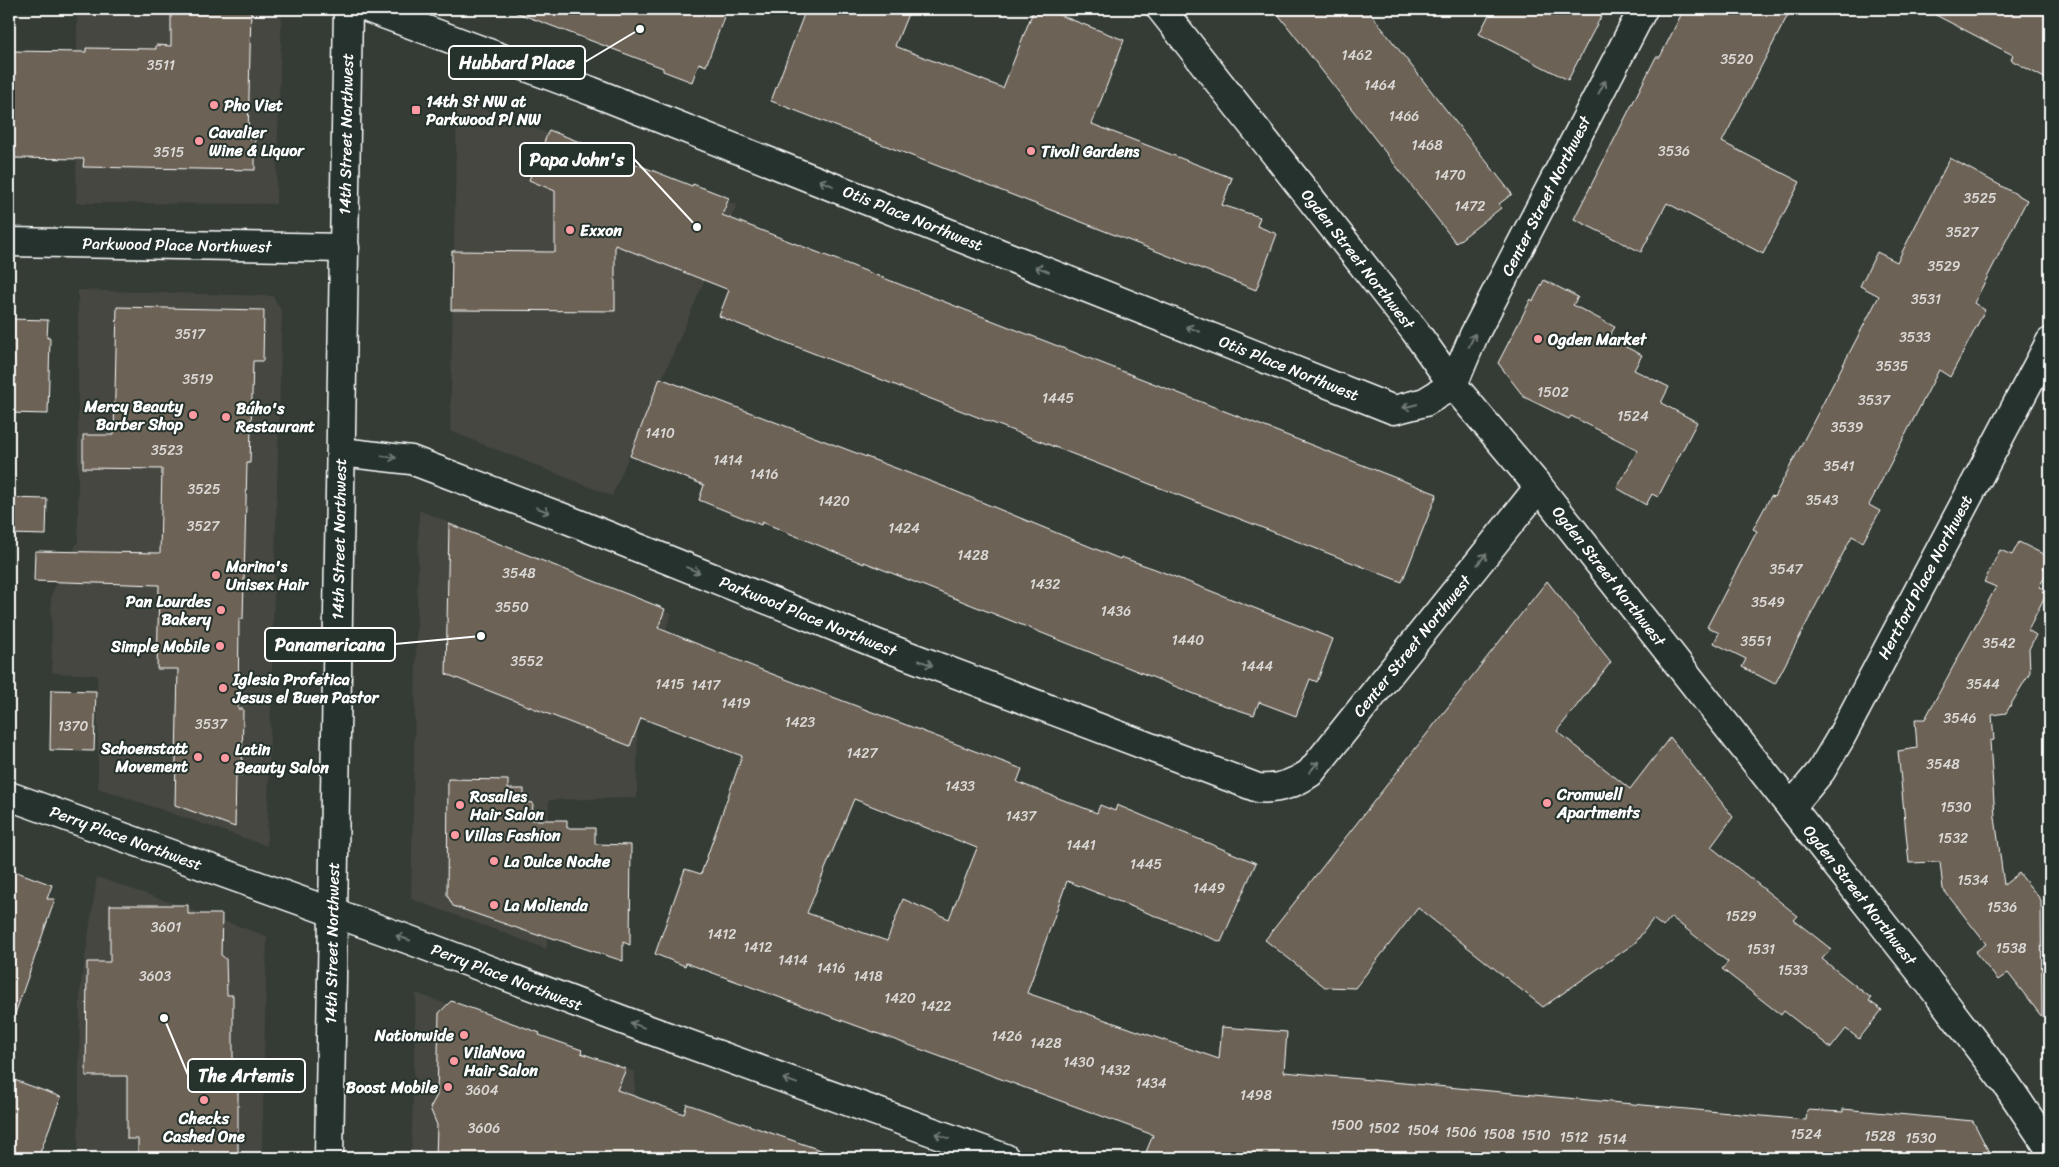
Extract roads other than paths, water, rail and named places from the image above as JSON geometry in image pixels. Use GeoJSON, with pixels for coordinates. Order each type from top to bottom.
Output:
{"type":"FeatureCollection","features":[{"type":"Feature","properties":{"kind":"street","name":"14th Street Northwest"},"geometry":{"type":"LineString","coordinates":[[329,1158],[348,9]]}},
{"type":"Feature","properties":{"kind":"street","name":"Otis Place Northwest"},"geometry":{"type":"LineString","coordinates":[[370,9],[619,102],[1394,410],[1425,402],[1454,385]]}},
{"type":"Feature","properties":{"kind":"street","name":"Ogden Street Northwest"},"geometry":{"type":"LineString","coordinates":[[1161,9],[1415,331],[1454,385],[1539,487],[1791,807],[2007,1085],[2050,1150]]}},
{"type":"Feature","properties":{"kind":"street","name":"Center Street Northwest"},"geometry":{"type":"LineString","coordinates":[[1454,385],[1474,335],[1643,9]]}},
{"type":"Feature","properties":{"kind":"street","name":"Parkwood Place Northwest"},"geometry":{"type":"LineString","coordinates":[[9,242],[344,248]]}},
{"type":"Feature","properties":{"kind":"street","name":"Hertford Place Northwest"},"geometry":{"type":"LineString","coordinates":[[1791,807],[1821,771],[1840,739],[2050,342]]}},
{"type":"Feature","properties":{"kind":"street","name":"Parkwood Place Northwest"},"geometry":{"type":"LineString","coordinates":[[341,452],[411,460],[564,518],[880,645],[1060,714],[1258,788],[1272,789]]}},
{"type":"Feature","properties":{"kind":"street","name":"Center Street Northwest"},"geometry":{"type":"LineString","coordinates":[[1272,789],[1298,782],[1310,774],[1539,487]]}},
{"type":"Feature","properties":{"kind":"street","name":"Perry Place Northwest"},"geometry":{"type":"LineString","coordinates":[[9,796],[407,939],[635,1025],[1005,1158]]}},
{"type":"Feature","properties":{"kind":"place","name":"Hubbard Place"},"geometry":{"type":"Point","coordinates":[640,29]}},
{"type":"Feature","properties":{"kind":"place","name":"Pho Viet"},"geometry":{"type":"Point","coordinates":[214,105]}},
{"type":"Feature","properties":{"kind":"place","name":"14th St NW at Parkwood Pl NW"},"geometry":{"type":"Point","coordinates":[416,110]}},
{"type":"Feature","properties":{"kind":"place","name":"Cavalier Wine & Liquor"},"geometry":{"type":"Point","coordinates":[199,141]}},
{"type":"Feature","properties":{"kind":"place","name":"Tivoli Gardens"},"geometry":{"type":"Point","coordinates":[1031,151]}},
{"type":"Feature","properties":{"kind":"place","name":"Papa John's"},"geometry":{"type":"Point","coordinates":[697,227]}},
{"type":"Feature","properties":{"kind":"place","name":"Exxon"},"geometry":{"type":"Point","coordinates":[570,230]}},
{"type":"Feature","properties":{"kind":"place","name":"Ogden Market"},"geometry":{"type":"Point","coordinates":[1538,339]}},
{"type":"Feature","properties":{"kind":"place","name":"Mercy Beauty Barber Shop"},"geometry":{"type":"Point","coordinates":[193,415]}},
{"type":"Feature","properties":{"kind":"place","name":"Búho's Restaurant"},"geometry":{"type":"Point","coordinates":[226,417]}},
{"type":"Feature","properties":{"kind":"place","name":"Marina's Unisex Hair"},"geometry":{"type":"Point","coordinates":[216,575]}},
{"type":"Feature","properties":{"kind":"place","name":"Pan Lourdes Bakery"},"geometry":{"type":"Point","coordinates":[221,610]}},
{"type":"Feature","properties":{"kind":"place","name":"Panamericana"},"geometry":{"type":"Point","coordinates":[481,636]}},
{"type":"Feature","properties":{"kind":"place","name":"Simple Mobile"},"geometry":{"type":"Point","coordinates":[220,646]}},
{"type":"Feature","properties":{"kind":"place","name":"Iglesia Profetica Jesus el Buen Pastor"},"geometry":{"type":"Point","coordinates":[223,688]}},
{"type":"Feature","properties":{"kind":"place","name":"Schoenstatt Movement"},"geometry":{"type":"Point","coordinates":[198,757]}},
{"type":"Feature","properties":{"kind":"place","name":"Latin Beauty Salon"},"geometry":{"type":"Point","coordinates":[225,758]}},
{"type":"Feature","properties":{"kind":"place","name":"Cromwell Apartments"},"geometry":{"type":"Point","coordinates":[1547,803]}},
{"type":"Feature","properties":{"kind":"place","name":"Rosalies Hair Salon"},"geometry":{"type":"Point","coordinates":[460,805]}},
{"type":"Feature","properties":{"kind":"place","name":"Villas Fashion"},"geometry":{"type":"Point","coordinates":[455,835]}},
{"type":"Feature","properties":{"kind":"place","name":"La Dulce Noche"},"geometry":{"type":"Point","coordinates":[494,861]}},
{"type":"Feature","properties":{"kind":"place","name":"La Molienda"},"geometry":{"type":"Point","coordinates":[494,905]}},
{"type":"Feature","properties":{"kind":"place","name":"The Artemis"},"geometry":{"type":"Point","coordinates":[164,1018]}},
{"type":"Feature","properties":{"kind":"place","name":"Nationwide"},"geometry":{"type":"Point","coordinates":[464,1035]}},
{"type":"Feature","properties":{"kind":"place","name":"VilaNova Hair Salon"},"geometry":{"type":"Point","coordinates":[454,1061]}},
{"type":"Feature","properties":{"kind":"place","name":"Boost Mobile"},"geometry":{"type":"Point","coordinates":[448,1087]}},
{"type":"Feature","properties":{"kind":"place","name":"Checks Cashed One"},"geometry":{"type":"Point","coordinates":[204,1100]}}]}
